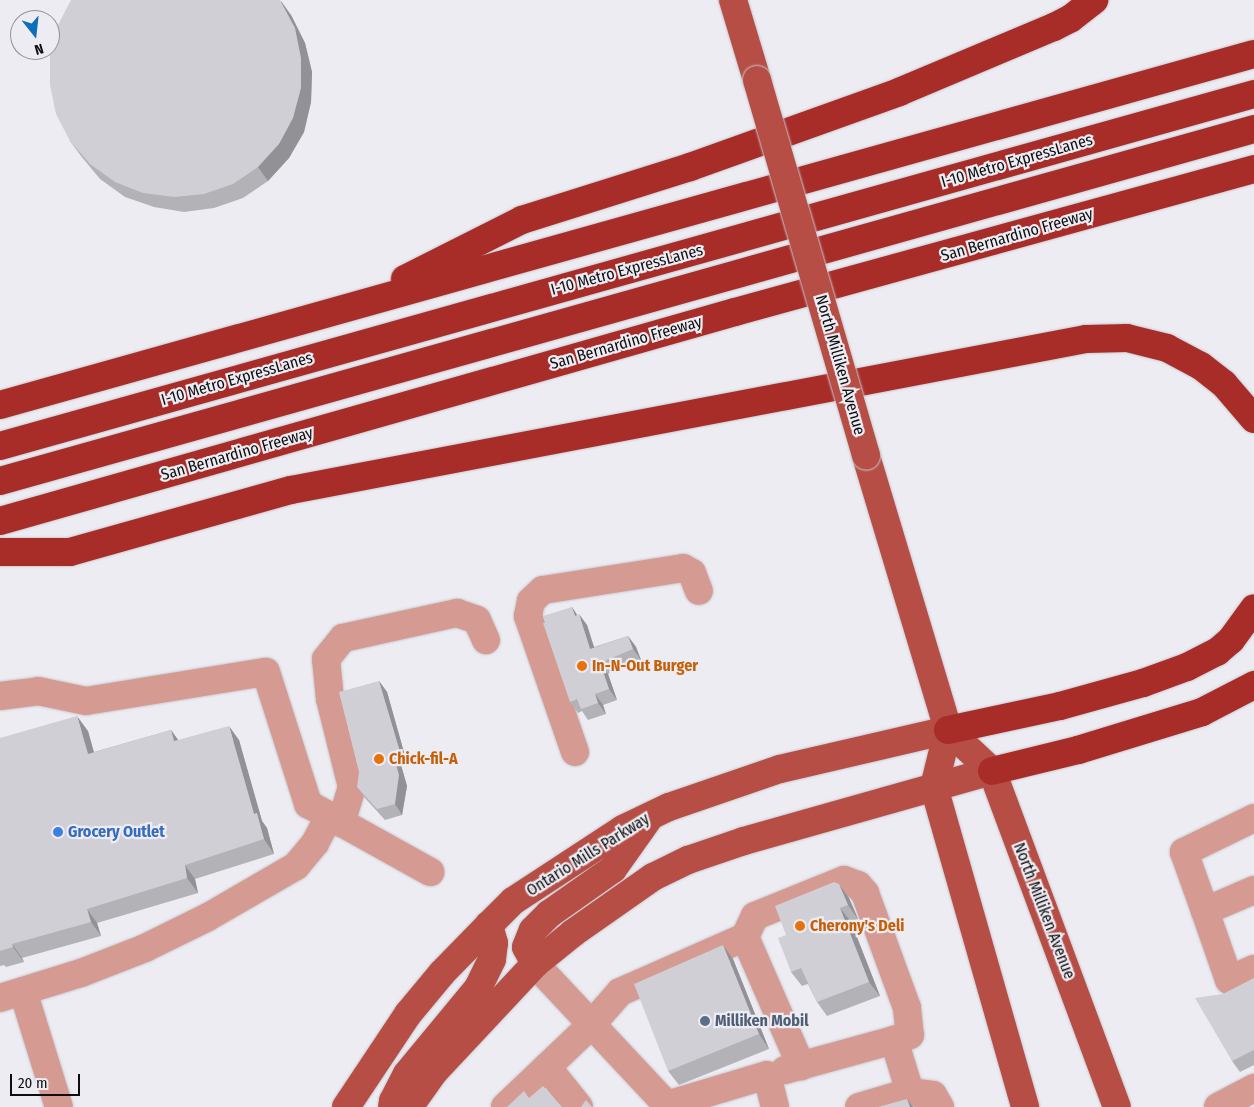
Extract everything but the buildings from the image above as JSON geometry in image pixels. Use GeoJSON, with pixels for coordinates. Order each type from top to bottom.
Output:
{"type":"FeatureCollection","features":[{"type":"Feature","properties":{"kind":"highway"},"geometry":{"type":"LineString","coordinates":[[348,307],[522,220],[690,167],[899,92],[1054,27],[1070,19],[1094,0]]}},
{"type":"Feature","properties":{"kind":"highway"},"geometry":{"type":"LineString","coordinates":[[0,405],[1254,54]]}},
{"type":"Feature","properties":{"kind":"highway","name":"I-10 Metro ExpressLanes"},"geometry":{"type":"LineString","coordinates":[[0,446],[1254,94]]}},
{"type":"Feature","properties":{"kind":"highway","name":"I-10 Metro ExpressLanes"},"geometry":{"type":"LineString","coordinates":[[0,481],[1254,129]]}},
{"type":"Feature","properties":{"kind":"highway","name":"San Bernardino Freeway"},"geometry":{"type":"LineString","coordinates":[[0,521],[726,315],[1254,169]]}},
{"type":"Feature","properties":{"kind":"highway"},"geometry":{"type":"LineString","coordinates":[[0,552],[70,552],[291,490],[1086,339],[1127,338],[1167,348],[1201,366],[1224,384],[1254,419]]}},
{"type":"Feature","properties":{"kind":"highway"},"geometry":{"type":"LineString","coordinates":[[948,730],[1060,706],[1143,683],[1187,668],[1216,652],[1231,640],[1254,608]]}},
{"type":"Feature","properties":{"kind":"highway"},"geometry":{"type":"LineString","coordinates":[[992,771],[1078,750],[1185,718],[1229,700],[1254,685]]}},
{"type":"Feature","properties":{"kind":"main road","name":"North Milliken Avenue"},"geometry":{"type":"LineString","coordinates":[[733,0],[948,730],[992,771],[1117,1107]]}},
{"type":"Feature","properties":{"kind":"main road"},"geometry":{"type":"LineString","coordinates":[[948,730],[934,787],[1025,1107]]}},
{"type":"Feature","properties":{"kind":"main road","name":"Ontario Mills Parkway"},"geometry":{"type":"LineString","coordinates":[[346,1107],[408,1014],[442,973],[489,925],[514,901],[623,829],[668,807],[780,769],[948,730]]}},
{"type":"Feature","properties":{"kind":"main road"},"geometry":{"type":"LineString","coordinates":[[409,1107],[434,1072],[535,964],[626,894],[688,860],[744,841],[992,771]]}},
{"type":"Feature","properties":{"kind":"main road"},"geometry":{"type":"LineString","coordinates":[[535,964],[526,947],[533,930],[549,914],[613,869],[651,815]]}},
{"type":"Feature","properties":{"kind":"main road"},"geometry":{"type":"LineString","coordinates":[[392,1107],[393,1101],[407,1074],[478,988],[492,959],[494,943],[489,925]]}},
{"type":"Feature","properties":{"kind":"lane"},"geometry":{"type":"LineString","coordinates":[[575,752],[528,616],[531,601],[542,590],[683,568],[692,573],[699,591]]}},
{"type":"Feature","properties":{"kind":"lane"},"geometry":{"type":"LineString","coordinates":[[59,1107],[11,994],[81,973],[145,948],[258,889],[296,866],[335,820],[352,787],[330,699],[326,659],[343,638],[457,613],[477,620],[486,640]]}},
{"type":"Feature","properties":{"kind":"lane"},"geometry":{"type":"LineString","coordinates":[[0,696],[38,691],[86,701],[266,672],[308,804],[430,872]]}},
{"type":"Feature","properties":{"kind":"lane"},"geometry":{"type":"LineString","coordinates":[[1254,818],[1184,852],[1229,980],[1254,969]]}},
{"type":"Feature","properties":{"kind":"lane"},"geometry":{"type":"LineString","coordinates":[[505,1107],[592,1025],[620,992],[745,937],[755,916],[844,880],[858,885],[865,893],[906,1008],[910,1035],[767,1075],[689,1103],[668,1105],[592,1025],[535,964]]}},
{"type":"Feature","properties":{"kind":"lane"},"geometry":{"type":"LineString","coordinates":[[1205,911],[1254,890]]}},
{"type":"Feature","properties":{"kind":"lane"},"geometry":{"type":"LineString","coordinates":[[745,937],[801,1066]]}},
{"type":"Feature","properties":{"kind":"lane"},"geometry":{"type":"LineString","coordinates":[[894,1040],[910,1092]]}},
{"type":"Feature","properties":{"kind":"lane"},"geometry":{"type":"LineString","coordinates":[[547,1067],[579,1107]]}},
{"type":"Feature","properties":{"kind":"lane"},"geometry":{"type":"LineString","coordinates":[[767,1075],[776,1107]]}},
{"type":"Feature","properties":{"kind":"lane"},"geometry":{"type":"LineString","coordinates":[[1218,1107],[1254,1088]]}},
{"type":"Feature","properties":{"kind":"lane"},"geometry":{"type":"LineString","coordinates":[[858,1107],[910,1092],[932,1095],[940,1107]]}},
{"type":"Feature","properties":{"kind":"place","name":"In-N-Out Burger"},"geometry":{"type":"Point","coordinates":[582,666]}},
{"type":"Feature","properties":{"kind":"place","name":"Chick-fil-A"},"geometry":{"type":"Point","coordinates":[379,759]}},
{"type":"Feature","properties":{"kind":"place","name":"Grocery Outlet"},"geometry":{"type":"Point","coordinates":[58,832]}},
{"type":"Feature","properties":{"kind":"place","name":"Cherony's Deli"},"geometry":{"type":"Point","coordinates":[800,926]}},
{"type":"Feature","properties":{"kind":"place","name":"Milliken Mobil"},"geometry":{"type":"Point","coordinates":[705,1021]}}]}
